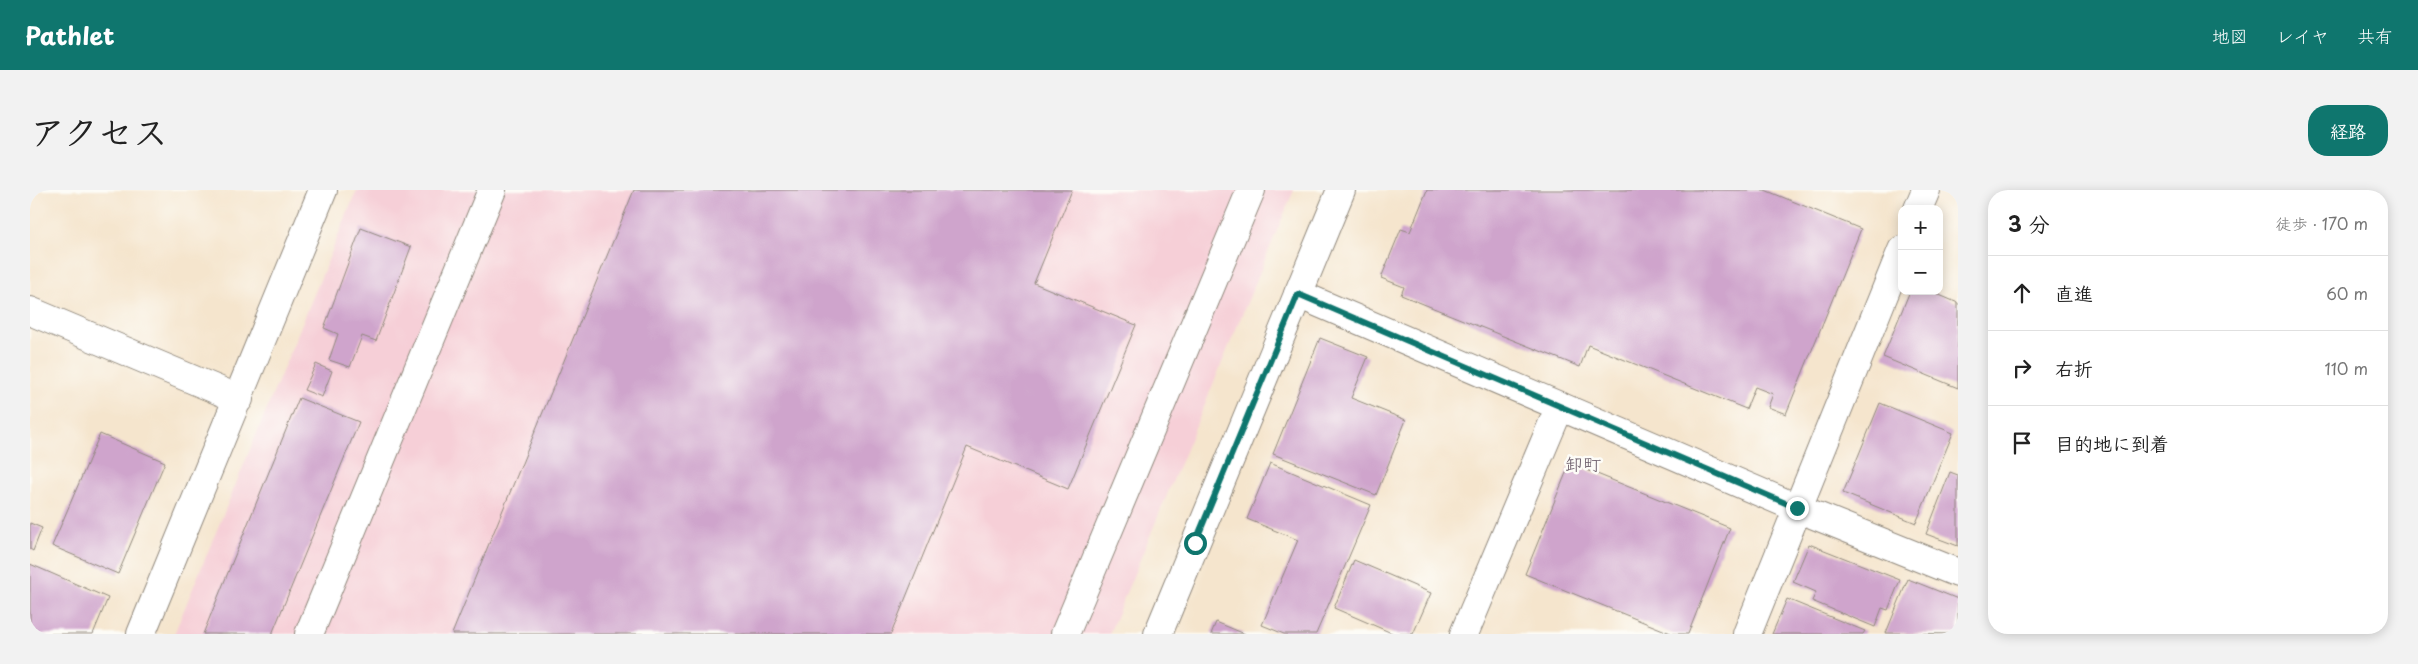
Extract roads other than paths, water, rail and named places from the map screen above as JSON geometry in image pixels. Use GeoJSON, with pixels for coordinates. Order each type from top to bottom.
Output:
{"type":"FeatureCollection","features":[{"type":"Feature","properties":{"kind":"street"},"geometry":{"type":"LineString","coordinates":[[141,634],[239,399],[323,190]]}},
{"type":"Feature","properties":{"kind":"street"},"geometry":{"type":"LineString","coordinates":[[309,634],[492,190]]}},
{"type":"Feature","properties":{"kind":"street"},"geometry":{"type":"LineString","coordinates":[[1065,634],[1250,190]]}},
{"type":"Feature","properties":{"kind":"street"},"geometry":{"type":"LineString","coordinates":[[1158,634],[1341,190]]}},
{"type":"Feature","properties":{"kind":"street"},"geometry":{"type":"LineString","coordinates":[[1920,205],[1926,190]]}},
{"type":"Feature","properties":{"kind":"street"},"geometry":{"type":"LineString","coordinates":[[1747,634],[1898,260]]}},
{"type":"Feature","properties":{"kind":"street"},"geometry":{"type":"LineString","coordinates":[[1298,294],[1797,508],[1958,572]]}},
{"type":"Feature","properties":{"kind":"street"},"geometry":{"type":"LineString","coordinates":[[30,311],[239,399]]}},
{"type":"Feature","properties":{"kind":"street"},"geometry":{"type":"LineString","coordinates":[[1464,634],[1560,406]]}},
{"type":"Feature","properties":{"kind":"district","name":"卸町"},"geometry":{"type":"Point","coordinates":[1583,465]}}]}
